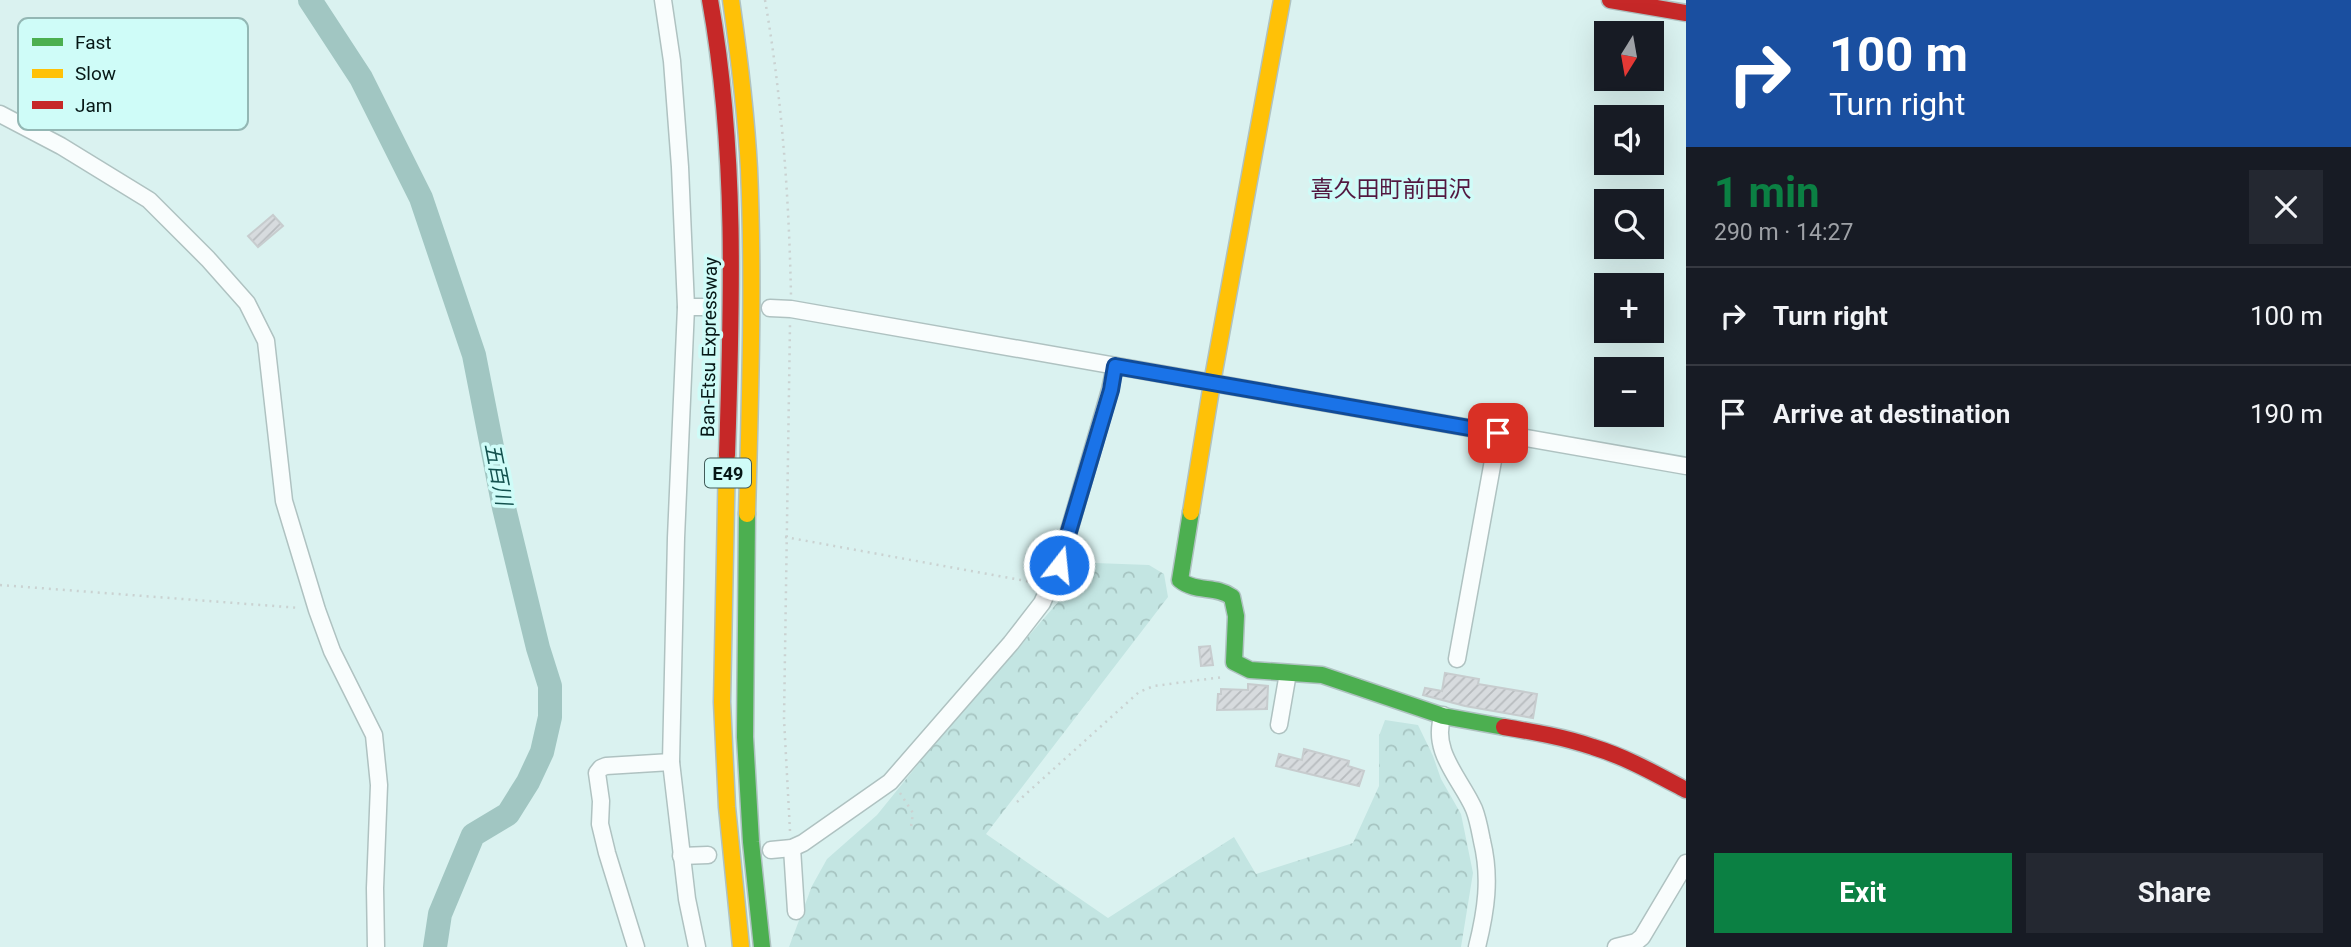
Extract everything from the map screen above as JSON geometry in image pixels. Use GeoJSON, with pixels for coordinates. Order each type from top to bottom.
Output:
{"type":"FeatureCollection","features":[{"type":"Feature","properties":{"kind":"main road","name":"Ban-Etsu Expressway"},"geometry":{"type":"LineString","coordinates":[[710,0],[725,127],[731,247],[731,363],[722,667],[723,746],[729,843],[741,947]]}},
{"type":"Feature","properties":{"kind":"main road","name":"E49"},"geometry":{"type":"LineString","coordinates":[[731,0],[746,124],[751,193],[752,365],[745,575],[744,746],[750,842],[762,947]]}},
{"type":"Feature","properties":{"kind":"main road"},"geometry":{"type":"LineString","coordinates":[[1282,0],[1212,383],[1180,580],[1189,588],[1230,594],[1236,617],[1234,662],[1241,667],[1318,674],[1443,715],[1549,735],[1594,747],[1635,762],[1686,790]]}},
{"type":"Feature","properties":{"kind":"main road"},"geometry":{"type":"LineString","coordinates":[[1610,0],[1686,13]]}},
{"type":"Feature","properties":{"kind":"street"},"geometry":{"type":"LineString","coordinates":[[663,0],[672,61],[679,154],[686,307],[676,538],[671,762],[681,856],[696,947]]}},
{"type":"Feature","properties":{"kind":"street"},"geometry":{"type":"LineString","coordinates":[[0,114],[18,123]]}},
{"type":"Feature","properties":{"kind":"street"},"geometry":{"type":"LineString","coordinates":[[30,130],[149,200],[208,258],[247,303],[266,341],[284,501],[332,651],[373,735],[379,785],[376,947]]}},
{"type":"Feature","properties":{"kind":"street"},"geometry":{"type":"LineString","coordinates":[[686,307],[710,307]]}},
{"type":"Feature","properties":{"kind":"street"},"geometry":{"type":"LineString","coordinates":[[770,308],[791,309],[1686,466]]}},
{"type":"Feature","properties":{"kind":"street"},"geometry":{"type":"LineString","coordinates":[[771,850],[792,848],[819,834],[890,782],[1012,643],[1042,603],[1059,565],[1111,390],[1115,366]]}},
{"type":"Feature","properties":{"kind":"street"},"geometry":{"type":"LineString","coordinates":[[1457,659],[1498,433]]}},
{"type":"Feature","properties":{"kind":"street"},"geometry":{"type":"LineString","coordinates":[[1279,725],[1288,673]]}},
{"type":"Feature","properties":{"kind":"street"},"geometry":{"type":"LineString","coordinates":[[1443,715],[1439,729],[1447,762],[1474,810],[1487,866],[1487,904],[1477,947]]}},
{"type":"Feature","properties":{"kind":"street"},"geometry":{"type":"LineString","coordinates":[[636,947],[600,824],[601,801],[597,774],[606,766],[671,762]]}},
{"type":"Feature","properties":{"kind":"street"},"geometry":{"type":"LineString","coordinates":[[792,848],[796,911]]}},
{"type":"Feature","properties":{"kind":"street"},"geometry":{"type":"LineString","coordinates":[[681,856],[708,855]]}},
{"type":"Feature","properties":{"kind":"street"},"geometry":{"type":"LineString","coordinates":[[1616,947],[1636,942],[1642,937],[1686,863]]}},
{"type":"Feature","properties":{"kind":"path"},"geometry":{"type":"LineString","coordinates":[[765,0],[788,178],[791,309],[785,537],[784,719],[792,848]]}},
{"type":"Feature","properties":{"kind":"path"},"geometry":{"type":"LineString","coordinates":[[785,537],[1050,586]]}},
{"type":"Feature","properties":{"kind":"path"},"geometry":{"type":"LineString","coordinates":[[0,584],[317,610]]}},
{"type":"Feature","properties":{"kind":"path"},"geometry":{"type":"LineString","coordinates":[[1017,802],[1139,692],[1154,686],[1231,675],[1241,667]]}},
{"type":"Feature","properties":{"kind":"path"},"geometry":{"type":"LineString","coordinates":[[890,782],[906,800],[913,813],[911,827]]}},
{"type":"Feature","properties":{"kind":"green space"},"geometry":{"type":"Polygon","coordinates":[[[1095,563],[1149,565],[1164,574],[1168,597],[986,834],[1108,918],[1234,837],[1256,874],[1353,843],[1379,786],[1379,736],[1385,720],[1418,725],[1441,779],[1461,814],[1473,873],[1461,947],[789,947],[812,886],[827,859],[877,815],[1059,601],[1068,576],[1095,563]]]}},
{"type":"Feature","properties":{"kind":"building"},"geometry":{"type":"Polygon","coordinates":[[[273,215],[283,226],[258,247],[248,236],[273,215]]]}},
{"type":"Feature","properties":{"kind":"building"},"geometry":{"type":"Polygon","coordinates":[[[1210,646],[1213,665],[1201,666],[1199,647],[1210,646]]]}},
{"type":"Feature","properties":{"kind":"building"},"geometry":{"type":"Polygon","coordinates":[[[1445,673],[1479,679],[1478,684],[1537,694],[1533,718],[1465,706],[1423,695],[1425,688],[1442,691],[1445,673]]]}},
{"type":"Feature","properties":{"kind":"building"},"geometry":{"type":"Polygon","coordinates":[[[1248,684],[1268,686],[1267,709],[1217,710],[1221,689],[1248,690],[1248,684]]]}},
{"type":"Feature","properties":{"kind":"building"},"geometry":{"type":"Polygon","coordinates":[[[1304,749],[1349,761],[1348,766],[1364,771],[1359,786],[1276,766],[1279,754],[1302,760],[1304,749]]]}},
{"type":"Feature","properties":{"kind":"waterway","name":"五百川"},"geometry":{"type":"LineString","coordinates":[[310,0],[361,78],[421,198],[474,355],[504,508],[538,648],[550,686],[550,717],[542,752],[528,782],[508,814],[473,835],[440,914],[435,947]]}},
{"type":"Feature","properties":{"kind":"traffic: fast"},"geometry":{"type":"LineString","coordinates":[[1191,512],[1180,580],[1232,597],[1236,616],[1234,662],[1250,670],[1322,675],[1443,716],[1504,727]]}},
{"type":"Feature","properties":{"kind":"traffic: fast"},"geometry":{"type":"LineString","coordinates":[[747,514],[745,737],[751,842],[762,947]]}},
{"type":"Feature","properties":{"kind":"traffic: slow"},"geometry":{"type":"LineString","coordinates":[[731,0],[749,169],[751,342],[747,514]]}},
{"type":"Feature","properties":{"kind":"traffic: slow"},"geometry":{"type":"LineString","coordinates":[[1191,512],[1282,0]]}},
{"type":"Feature","properties":{"kind":"traffic: slow"},"geometry":{"type":"LineString","coordinates":[[727,455],[722,702],[727,807],[741,947]]}},
{"type":"Feature","properties":{"kind":"traffic: jam"},"geometry":{"type":"LineString","coordinates":[[710,0],[719,56],[729,170],[731,284],[727,455]]}},
{"type":"Feature","properties":{"kind":"traffic: jam"},"geometry":{"type":"LineString","coordinates":[[1610,0],[1686,13]]}},
{"type":"Feature","properties":{"kind":"traffic: jam"},"geometry":{"type":"LineString","coordinates":[[1504,727],[1582,743],[1641,766],[1686,790]]}},
{"type":"Feature","properties":{"kind":"district","name":"喜久田町前田沢"},"geometry":{"type":"Point","coordinates":[1391,189]}},
{"type":"Feature","properties":{"kind":"route"},"geometry":{"type":"LineString","coordinates":[[1059,565],[1111,390],[1115,366],[1498,433]]}}]}
